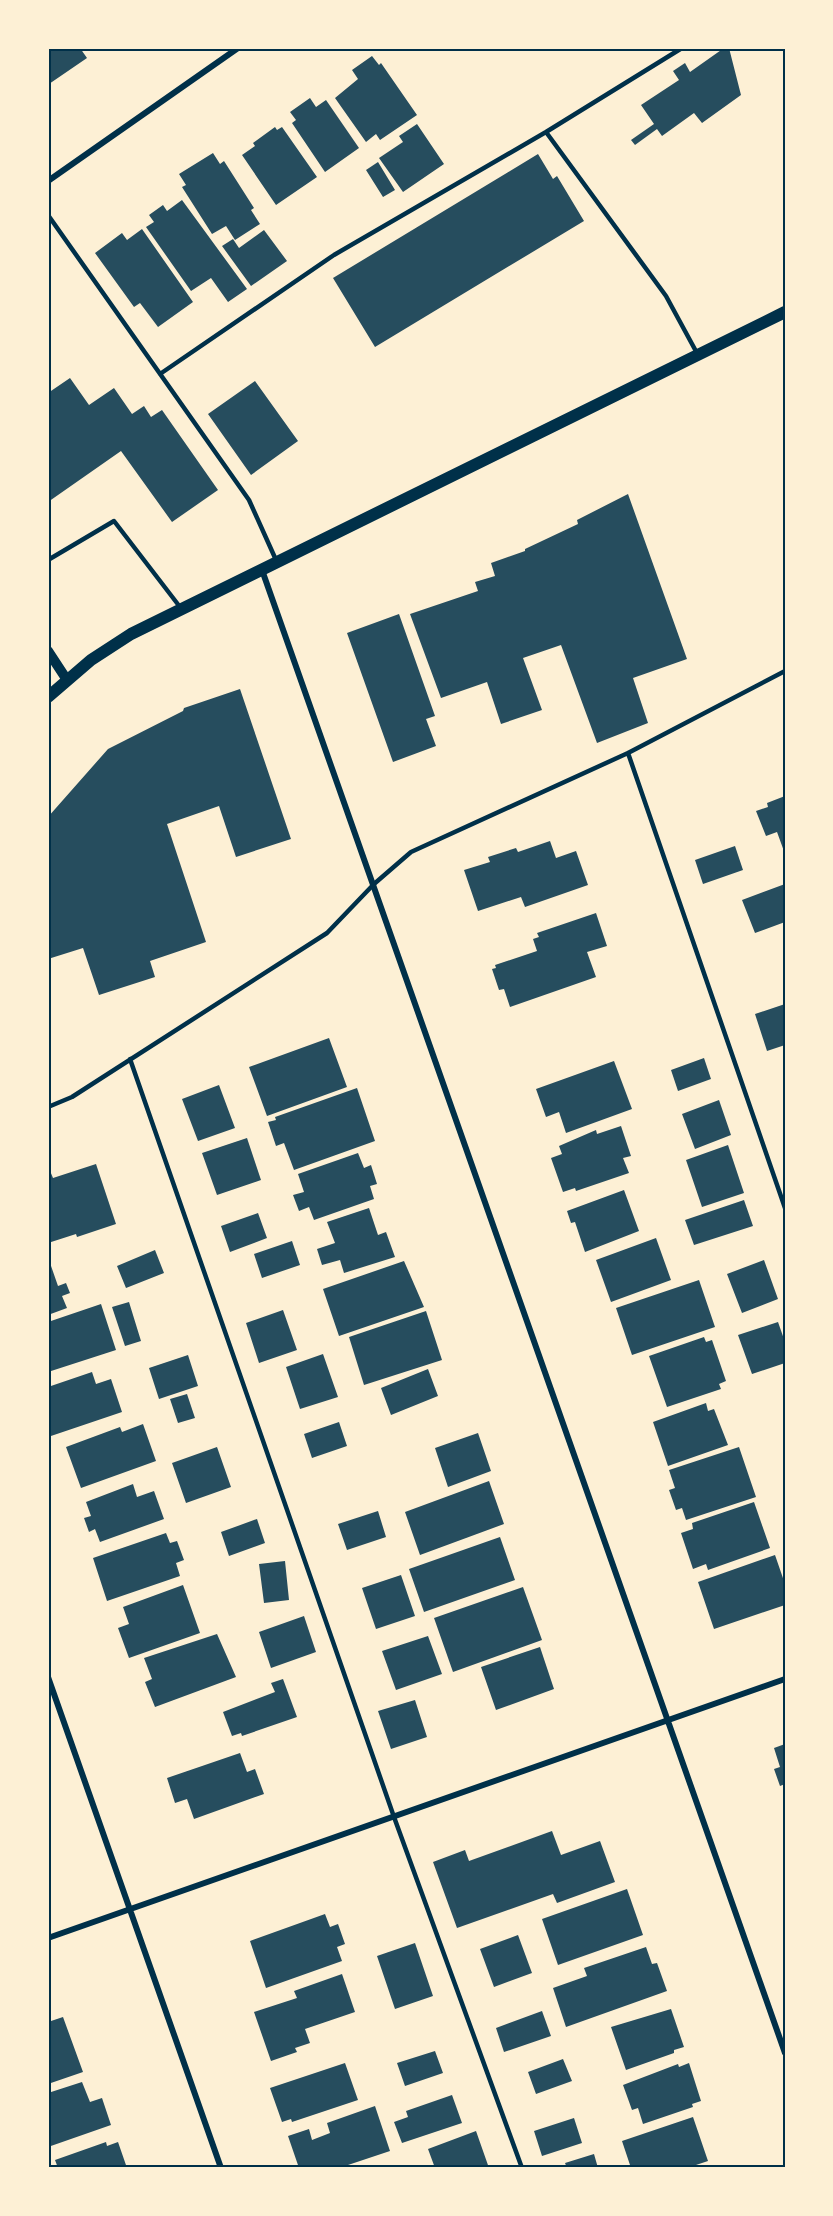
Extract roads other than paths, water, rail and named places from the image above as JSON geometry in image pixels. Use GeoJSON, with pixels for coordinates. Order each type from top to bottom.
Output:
{"type":"FeatureCollection","features":[{"type":"Feature","properties":{"kind":"main road"},"geometry":{"type":"LineString","coordinates":[[48,697],[110,647],[785,312]]}},
{"type":"Feature","properties":{"kind":"street"},"geometry":{"type":"LineString","coordinates":[[48,181],[238,48]]}},
{"type":"Feature","properties":{"kind":"street"},"geometry":{"type":"LineString","coordinates":[[262,570],[785,2053]]}},
{"type":"Feature","properties":{"kind":"street"},"geometry":{"type":"LineString","coordinates":[[48,651],[67,680]]}},
{"type":"Feature","properties":{"kind":"street"},"geometry":{"type":"LineString","coordinates":[[48,1677],[221,2168]]}},
{"type":"Feature","properties":{"kind":"street"},"geometry":{"type":"LineString","coordinates":[[48,1938],[785,1679]]}},
{"type":"Feature","properties":{"kind":"lane"},"geometry":{"type":"LineString","coordinates":[[160,374],[334,255],[546,132],[682,48]]}},
{"type":"Feature","properties":{"kind":"lane"},"geometry":{"type":"LineString","coordinates":[[546,132],[666,296],[698,355]]}},
{"type":"Feature","properties":{"kind":"lane"},"geometry":{"type":"LineString","coordinates":[[48,215],[249,500],[277,563]]}},
{"type":"Feature","properties":{"kind":"lane"},"geometry":{"type":"LineString","coordinates":[[48,560],[114,521],[182,610]]}},
{"type":"Feature","properties":{"kind":"lane"},"geometry":{"type":"LineString","coordinates":[[48,1107],[72,1097],[327,933],[374,884],[411,852],[628,753],[785,671]]}},
{"type":"Feature","properties":{"kind":"lane"},"geometry":{"type":"LineString","coordinates":[[628,753],[785,1208]]}},
{"type":"Feature","properties":{"kind":"lane"},"geometry":{"type":"LineString","coordinates":[[130,1059],[394,1817],[522,2168]]}}]}
